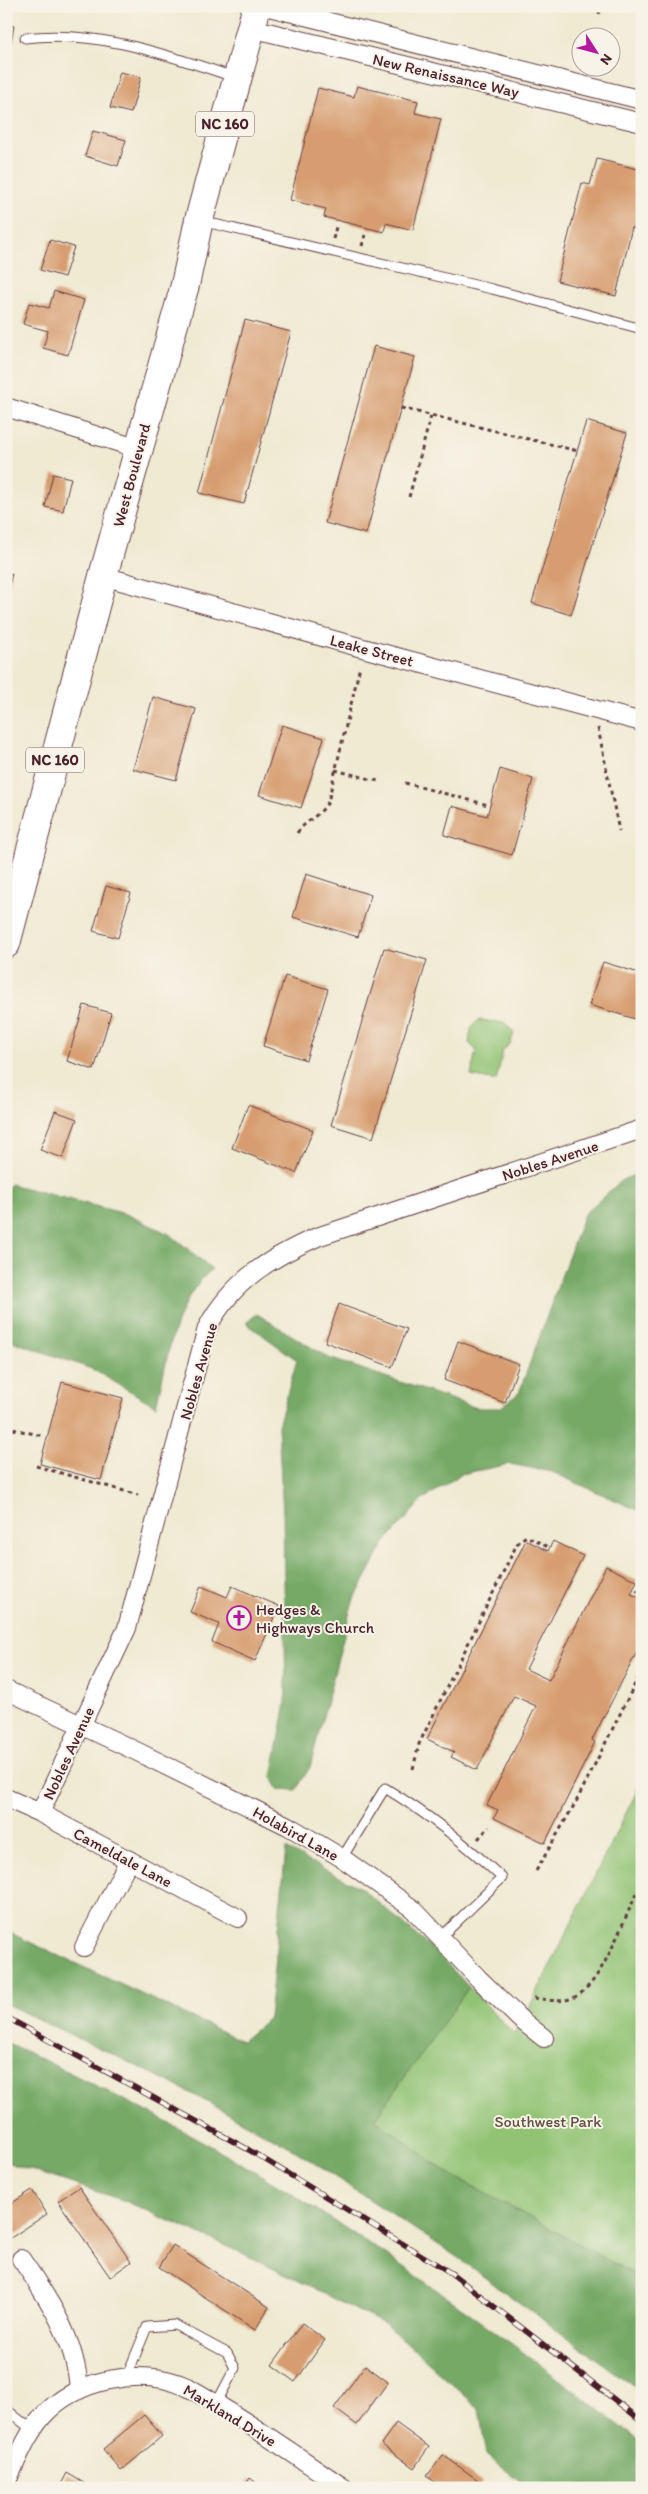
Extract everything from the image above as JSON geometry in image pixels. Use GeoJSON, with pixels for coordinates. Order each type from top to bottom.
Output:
{"type":"FeatureCollection","features":[{"type":"Feature","properties":{"kind":"main road","name":"West Boulevard"},"geometry":{"type":"LineString","coordinates":[[6,944],[138,449],[185,285],[199,220],[237,78],[258,14]]}},
{"type":"Feature","properties":{"kind":"street","name":"New Renaissance Way"},"geometry":{"type":"LineString","coordinates":[[258,14],[642,100]]}},
{"type":"Feature","properties":{"kind":"street","name":"New Renaissance Way"},"geometry":{"type":"LineString","coordinates":[[258,14],[642,123]]}},
{"type":"Feature","properties":{"kind":"street"},"geometry":{"type":"LineString","coordinates":[[6,407],[138,449]]}},
{"type":"Feature","properties":{"kind":"street","name":"Leake Street"},"geometry":{"type":"LineString","coordinates":[[104,576],[355,646],[642,722]]}},
{"type":"Feature","properties":{"kind":"street","name":"Nobles Avenue"},"geometry":{"type":"LineString","coordinates":[[40,1813],[80,1724],[127,1628],[207,1328],[218,1307],[235,1288],[260,1267],[317,1237],[642,1129]]}},
{"type":"Feature","properties":{"kind":"street","name":"Holabird Lane"},"geometry":{"type":"LineString","coordinates":[[6,1690],[80,1724],[288,1826],[342,1858],[413,1909],[520,2019],[544,2038]]}},
{"type":"Feature","properties":{"kind":"street","name":"Cameldale Lane"},"geometry":{"type":"LineString","coordinates":[[6,1798],[40,1813],[238,1918]]}},
{"type":"Feature","properties":{"kind":"street"},"geometry":{"type":"LineString","coordinates":[[84,1948],[129,1860]]}},
{"type":"Feature","properties":{"kind":"street"},"geometry":{"type":"LineString","coordinates":[[21,2259],[51,2304],[64,2330],[74,2357],[79,2390]]}},
{"type":"Feature","properties":{"kind":"street","name":"Markland Drive"},"geometry":{"type":"LineString","coordinates":[[6,2484],[32,2430],[48,2411],[79,2390],[100,2381],[126,2378],[154,2378],[186,2386],[343,2487]]}},
{"type":"Feature","properties":{"kind":"lane"},"geometry":{"type":"LineString","coordinates":[[25,38],[47,35],[76,37],[141,47],[237,78]]}},
{"type":"Feature","properties":{"kind":"lane"},"geometry":{"type":"LineString","coordinates":[[199,220],[463,282],[642,329]]}},
{"type":"Feature","properties":{"kind":"lane"},"geometry":{"type":"LineString","coordinates":[[342,1858],[385,1788],[426,1814],[470,1848],[502,1878],[441,1938]]}},
{"type":"Feature","properties":{"kind":"lane"},"geometry":{"type":"LineString","coordinates":[[126,2378],[147,2328],[175,2324],[227,2353],[235,2368],[216,2404]]}},
{"type":"Feature","properties":{"kind":"lane"},"geometry":{"type":"LineString","coordinates":[[6,2408],[32,2430]]}},
{"type":"Feature","properties":{"kind":"path"},"geometry":{"type":"LineString","coordinates":[[599,14],[601,6]]}},
{"type":"Feature","properties":{"kind":"path"},"geometry":{"type":"LineString","coordinates":[[401,408],[578,451]]}},
{"type":"Feature","properties":{"kind":"path"},"geometry":{"type":"LineString","coordinates":[[409,497],[431,416]]}},
{"type":"Feature","properties":{"kind":"path"},"geometry":{"type":"LineString","coordinates":[[297,833],[302,825],[324,810],[362,660]]}},
{"type":"Feature","properties":{"kind":"path"},"geometry":{"type":"LineString","coordinates":[[597,723],[619,831]]}},
{"type":"Feature","properties":{"kind":"path"},"geometry":{"type":"LineString","coordinates":[[335,770],[378,781]]}},
{"type":"Feature","properties":{"kind":"path"},"geometry":{"type":"LineString","coordinates":[[405,783],[488,805]]}},
{"type":"Feature","properties":{"kind":"path"},"geometry":{"type":"LineString","coordinates":[[14,1429],[43,1436]]}},
{"type":"Feature","properties":{"kind":"path"},"geometry":{"type":"LineString","coordinates":[[36,1466],[138,1495]]}},
{"type":"Feature","properties":{"kind":"path"},"geometry":{"type":"LineString","coordinates":[[413,1769],[418,1744],[517,1544],[526,1536],[548,1547]]}},
{"type":"Feature","properties":{"kind":"path"},"geometry":{"type":"LineString","coordinates":[[636,1590],[642,1593]]}},
{"type":"Feature","properties":{"kind":"path"},"geometry":{"type":"LineString","coordinates":[[536,1871],[577,1800],[642,1670]]}},
{"type":"Feature","properties":{"kind":"path"},"geometry":{"type":"LineString","coordinates":[[534,1998],[565,2000],[585,1990],[601,1967],[642,1885]]}},
{"type":"Feature","properties":{"kind":"green space"},"geometry":{"type":"Polygon","coordinates":[[[478,1020],[505,1023],[514,1033],[510,1044],[503,1050],[496,1081],[471,1076],[476,1050],[469,1043],[471,1029],[478,1020]]]}},
{"type":"Feature","properties":{"kind":"green space"},"geometry":{"type":"Polygon","coordinates":[[[642,1172],[642,1512],[552,1472],[510,1464],[461,1474],[422,1500],[384,1544],[352,1604],[310,1767],[296,1790],[278,1789],[272,1777],[286,1703],[283,1513],[278,1426],[297,1360],[246,1323],[257,1314],[329,1358],[477,1408],[500,1408],[519,1393],[584,1214],[622,1180],[642,1172]]]}},
{"type":"Feature","properties":{"kind":"green space"},"geometry":{"type":"Polygon","coordinates":[[[10,1184],[126,1214],[171,1235],[212,1269],[199,1282],[180,1314],[156,1406],[92,1369],[6,1339],[6,1191],[10,1184]]]}},
{"type":"Feature","properties":{"kind":"green space","name":"Southwest Park"},"geometry":{"type":"Polygon","coordinates":[[[642,1781],[642,2279],[445,2171],[375,2119],[469,1987],[514,2034],[529,2008],[642,1781]]]}},
{"type":"Feature","properties":{"kind":"green space"},"geometry":{"type":"Polygon","coordinates":[[[286,1849],[361,1888],[432,1948],[469,1987],[375,2119],[445,2171],[642,2279],[642,2392],[454,2255],[285,2144],[166,2080],[6,2004],[6,1931],[242,2041],[269,2018],[286,1849]]]}},
{"type":"Feature","properties":{"kind":"green space"},"geometry":{"type":"Polygon","coordinates":[[[6,2042],[137,2106],[233,2159],[410,2271],[504,2338],[642,2443],[642,2488],[529,2488],[486,2455],[479,2408],[386,2325],[240,2252],[125,2201],[6,2162],[6,2042]]]}},
{"type":"Feature","properties":{"kind":"building"},"geometry":{"type":"Polygon","coordinates":[[[6,25],[14,26],[7,64],[6,64],[6,25]]]}},
{"type":"Feature","properties":{"kind":"building"},"geometry":{"type":"Polygon","coordinates":[[[120,72],[141,77],[131,113],[110,108],[120,72]]]}},
{"type":"Feature","properties":{"kind":"building"},"geometry":{"type":"Polygon","coordinates":[[[357,86],[418,101],[415,113],[441,119],[413,230],[386,223],[384,232],[324,217],[326,209],[290,200],[318,88],[354,97],[357,86]]]}},
{"type":"Feature","properties":{"kind":"building"},"geometry":{"type":"Polygon","coordinates":[[[93,131],[126,140],[118,166],[85,156],[93,131]]]}},
{"type":"Feature","properties":{"kind":"building"},"geometry":{"type":"Polygon","coordinates":[[[597,159],[642,170],[642,230],[632,227],[616,296],[557,281],[582,183],[590,185],[597,159]]]}},
{"type":"Feature","properties":{"kind":"building"},"geometry":{"type":"Polygon","coordinates":[[[50,240],[74,247],[64,277],[40,270],[50,240]]]}},
{"type":"Feature","properties":{"kind":"building"},"geometry":{"type":"Polygon","coordinates":[[[54,291],[84,300],[68,355],[43,348],[48,331],[23,324],[29,303],[49,308],[54,291]]]}},
{"type":"Feature","properties":{"kind":"building"},"geometry":{"type":"Polygon","coordinates":[[[245,320],[291,332],[244,504],[199,493],[245,320]]]}},
{"type":"Feature","properties":{"kind":"building"},"geometry":{"type":"Polygon","coordinates":[[[374,346],[415,357],[366,534],[325,523],[374,346]]]}},
{"type":"Feature","properties":{"kind":"building"},"geometry":{"type":"Polygon","coordinates":[[[586,421],[627,433],[571,615],[532,603],[586,421]]]}},
{"type":"Feature","properties":{"kind":"building"},"geometry":{"type":"Polygon","coordinates":[[[53,474],[71,478],[63,511],[45,507],[53,474]]]}},
{"type":"Feature","properties":{"kind":"building"},"geometry":{"type":"Polygon","coordinates":[[[6,572],[12,574],[7,593],[6,593],[6,572]]]}},
{"type":"Feature","properties":{"kind":"building"},"geometry":{"type":"Polygon","coordinates":[[[153,697],[196,709],[176,780],[133,769],[153,697]]]}},
{"type":"Feature","properties":{"kind":"building"},"geometry":{"type":"Polygon","coordinates":[[[282,725],[324,738],[301,808],[259,795],[282,725]]]}},
{"type":"Feature","properties":{"kind":"building"},"geometry":{"type":"Polygon","coordinates":[[[500,769],[533,779],[512,855],[444,835],[452,806],[487,816],[500,769]]]}},
{"type":"Feature","properties":{"kind":"building"},"geometry":{"type":"Polygon","coordinates":[[[306,874],[371,895],[358,937],[293,917],[306,874]]]}},
{"type":"Feature","properties":{"kind":"building"},"geometry":{"type":"Polygon","coordinates":[[[106,886],[131,893],[118,938],[93,931],[106,886]]]}},
{"type":"Feature","properties":{"kind":"building"},"geometry":{"type":"Polygon","coordinates":[[[384,948],[427,960],[373,1138],[331,1125],[384,948]]]}},
{"type":"Feature","properties":{"kind":"building"},"geometry":{"type":"Polygon","coordinates":[[[603,962],[642,974],[642,1021],[589,1005],[603,962]]]}},
{"type":"Feature","properties":{"kind":"building"},"geometry":{"type":"Polygon","coordinates":[[[285,976],[328,989],[306,1060],[263,1046],[285,976]]]}},
{"type":"Feature","properties":{"kind":"building"},"geometry":{"type":"Polygon","coordinates":[[[84,1005],[111,1013],[94,1070],[67,1061],[84,1005]]]}},
{"type":"Feature","properties":{"kind":"building"},"geometry":{"type":"Polygon","coordinates":[[[248,1105],[313,1130],[296,1173],[232,1148],[248,1105]]]}},
{"type":"Feature","properties":{"kind":"building"},"geometry":{"type":"Polygon","coordinates":[[[55,1111],[77,1119],[63,1158],[40,1150],[55,1111]]]}},
{"type":"Feature","properties":{"kind":"building"},"geometry":{"type":"Polygon","coordinates":[[[339,1304],[407,1329],[392,1367],[325,1342],[339,1304]]]}},
{"type":"Feature","properties":{"kind":"building"},"geometry":{"type":"Polygon","coordinates":[[[458,1341],[519,1364],[505,1403],[444,1380],[458,1341]]]}},
{"type":"Feature","properties":{"kind":"building"},"geometry":{"type":"Polygon","coordinates":[[[62,1382],[123,1398],[101,1480],[40,1464],[62,1382]]]}},
{"type":"Feature","properties":{"kind":"building"},"geometry":{"type":"Polygon","coordinates":[[[526,1540],[548,1551],[553,1541],[583,1556],[526,1669],[549,1680],[606,1566],[637,1581],[631,1594],[642,1599],[642,1642],[592,1740],[595,1742],[545,1843],[494,1818],[498,1810],[487,1805],[536,1706],[514,1696],[477,1770],[451,1757],[454,1752],[427,1739],[526,1540]]]}},
{"type":"Feature","properties":{"kind":"building","name":"Hedges & Highways Church"},"geometry":{"type":"Polygon","coordinates":[[[201,1586],[227,1597],[232,1586],[279,1606],[255,1661],[212,1642],[219,1624],[190,1612],[201,1586]]]}},
{"type":"Feature","properties":{"kind":"building"},"geometry":{"type":"Polygon","coordinates":[[[79,2187],[131,2262],[110,2277],[58,2201],[79,2187]]]}},
{"type":"Feature","properties":{"kind":"building"},"geometry":{"type":"Polygon","coordinates":[[[32,2190],[47,2214],[6,2241],[6,2207],[32,2190]]]}},
{"type":"Feature","properties":{"kind":"building"},"geometry":{"type":"Polygon","coordinates":[[[173,2245],[269,2307],[255,2330],[159,2267],[173,2245]]]}},
{"type":"Feature","properties":{"kind":"building"},"geometry":{"type":"Polygon","coordinates":[[[302,2323],[325,2340],[295,2382],[272,2365],[302,2323]]]}},
{"type":"Feature","properties":{"kind":"building"},"geometry":{"type":"Polygon","coordinates":[[[365,2365],[388,2382],[357,2425],[334,2408],[365,2365]]]}},
{"type":"Feature","properties":{"kind":"building"},"geometry":{"type":"Polygon","coordinates":[[[144,2415],[162,2436],[121,2471],[103,2449],[144,2415]]]}},
{"type":"Feature","properties":{"kind":"building"},"geometry":{"type":"Polygon","coordinates":[[[396,2423],[429,2447],[414,2468],[381,2444],[396,2423]]]}},
{"type":"Feature","properties":{"kind":"building"},"geometry":{"type":"Polygon","coordinates":[[[443,2455],[482,2483],[478,2488],[443,2488],[427,2476],[443,2455]]]}},
{"type":"Feature","properties":{"kind":"building"},"geometry":{"type":"Polygon","coordinates":[[[67,2473],[92,2488],[59,2488],[67,2473]]]}},
{"type":"Feature","properties":{"kind":"building"},"geometry":{"type":"Polygon","coordinates":[[[250,2478],[263,2488],[243,2488],[250,2478]]]}},
{"type":"Feature","properties":{"kind":"railway"},"geometry":{"type":"LineString","coordinates":[[6,2017],[249,2150],[451,2273],[642,2421]]}},
{"type":"Feature","properties":{"kind":"place","name":"Hedges & Highways Church"},"geometry":{"type":"Point","coordinates":[239,1618]}}]}
